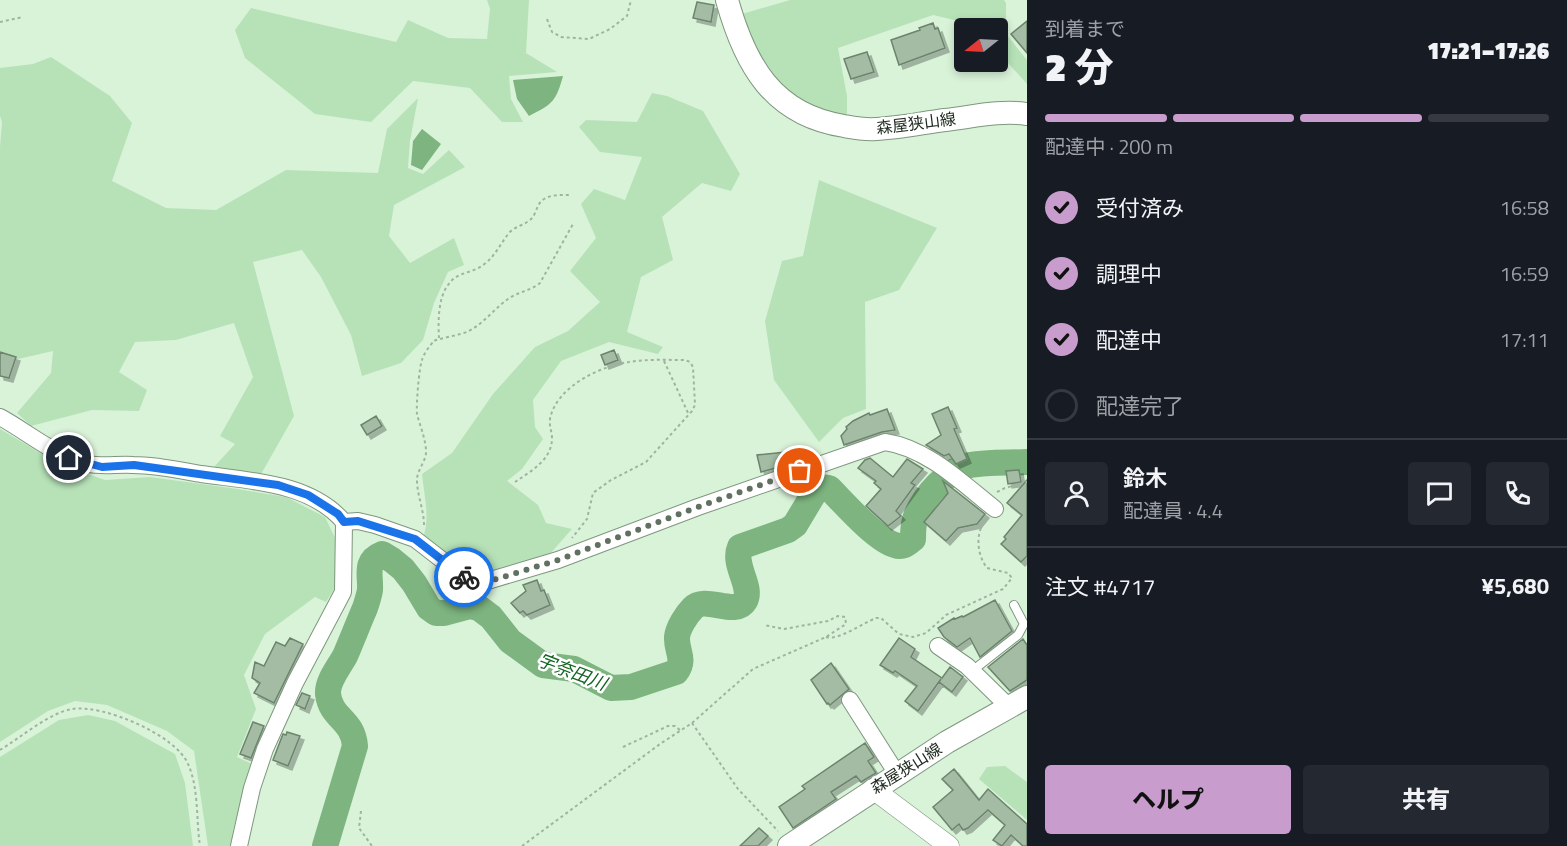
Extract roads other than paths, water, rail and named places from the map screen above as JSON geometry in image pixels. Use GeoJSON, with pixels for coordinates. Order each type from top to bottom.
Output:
{"type":"FeatureCollection","features":[{"type":"Feature","properties":{"kind":"main road","name":"森屋狭山線"},"geometry":{"type":"LineString","coordinates":[[727,0],[740,40],[762,79],[784,102],[812,118],[827,123],[876,129],[1003,111],[1027,114]]}},
{"type":"Feature","properties":{"kind":"main road","name":"森屋狭山線"},"geometry":{"type":"LineString","coordinates":[[791,844],[873,789],[1018,702]]}},
{"type":"Feature","properties":{"kind":"street"},"geometry":{"type":"LineString","coordinates":[[0,417],[69,458],[102,467],[134,465],[278,485],[308,495],[338,514],[344,522],[343,592],[295,683],[265,748],[252,788],[239,846]]}},
{"type":"Feature","properties":{"kind":"street"},"geometry":{"type":"LineString","coordinates":[[344,522],[358,521],[375,525],[416,540],[464,577],[472,581],[484,582],[558,560],[698,507],[885,442],[899,444],[916,451],[991,506]]}},
{"type":"Feature","properties":{"kind":"street"},"geometry":{"type":"LineString","coordinates":[[938,646],[1018,702]]}},
{"type":"Feature","properties":{"kind":"street"},"geometry":{"type":"LineString","coordinates":[[850,700],[897,774]]}},
{"type":"Feature","properties":{"kind":"street"},"geometry":{"type":"LineString","coordinates":[[873,789],[948,846]]}},
{"type":"Feature","properties":{"kind":"lane"},"geometry":{"type":"LineString","coordinates":[[972,670],[1018,635],[1024,624],[1014,605]]}},
{"type":"Feature","properties":{"kind":"waterway","name":"宇奈田川"},"geometry":{"type":"LineString","coordinates":[[325,846],[355,746],[350,730],[333,709],[328,689],[365,608],[370,590],[369,574],[376,557],[382,554],[403,569],[429,608],[436,613],[470,606],[479,608],[491,617],[510,641],[543,665],[574,669],[611,688],[631,687],[676,672],[680,663],[678,633],[693,608],[705,604],[735,607],[745,601],[747,595],[738,554],[740,547],[788,530],[795,525],[816,490],[822,487],[829,488],[879,536],[887,542],[903,546],[913,539],[915,519],[925,500],[938,484],[953,472],[977,464],[1027,462]]}}]}
